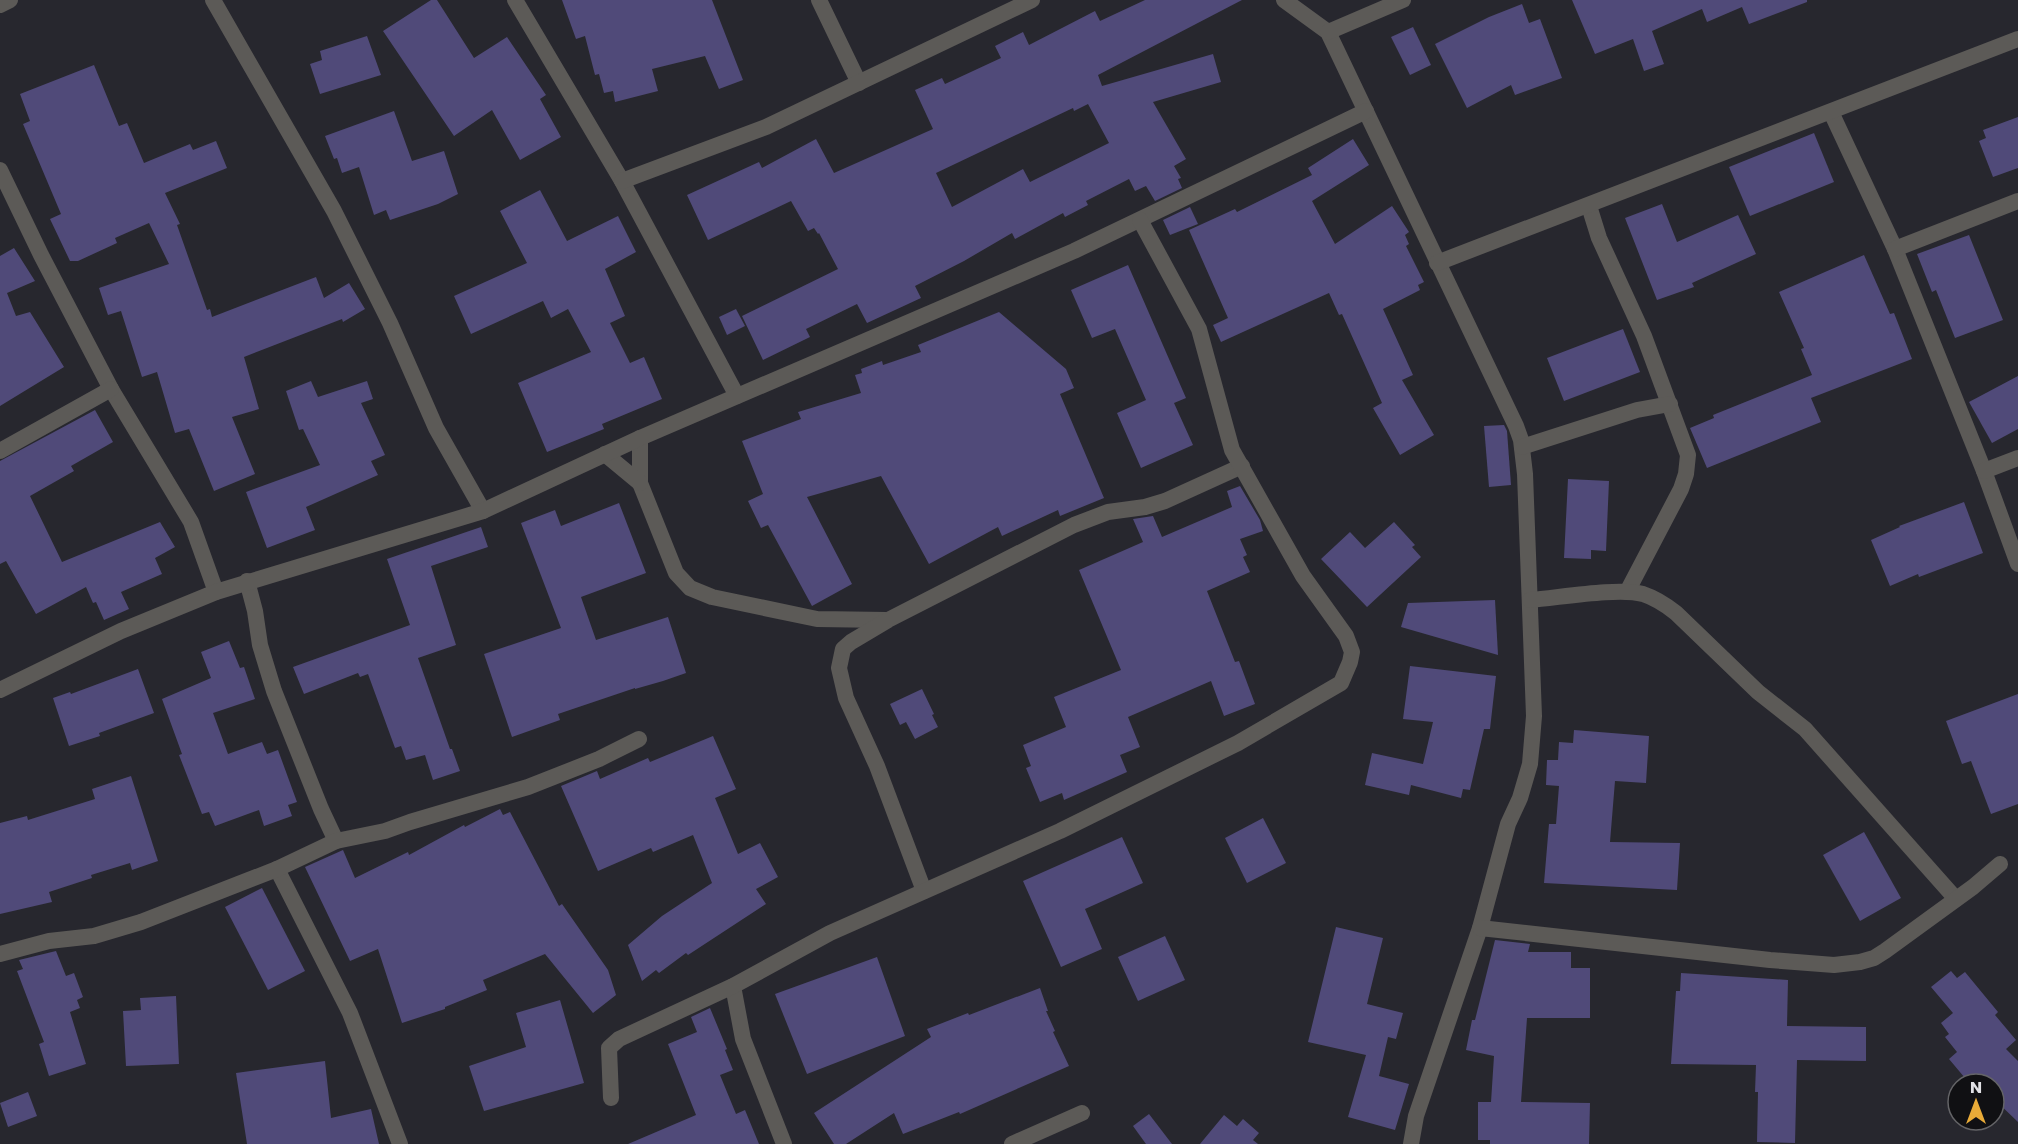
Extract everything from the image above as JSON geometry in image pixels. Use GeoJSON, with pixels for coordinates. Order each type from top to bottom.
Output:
{"type":"FeatureCollection","features":[{"type":"Feature","properties":{"kind":"street"},"geometry":{"type":"LineString","coordinates":[[0,4],[10,0]]}},
{"type":"Feature","properties":{"kind":"street"},"geometry":{"type":"LineString","coordinates":[[213,0],[334,211],[390,323],[436,428],[483,511]]}},
{"type":"Feature","properties":{"kind":"street"},"geometry":{"type":"LineString","coordinates":[[515,0],[622,181],[737,396]]}},
{"type":"Feature","properties":{"kind":"street"},"geometry":{"type":"LineString","coordinates":[[819,0],[860,82]]}},
{"type":"Feature","properties":{"kind":"street"},"geometry":{"type":"LineString","coordinates":[[622,181],[766,127],[1032,0]]}},
{"type":"Feature","properties":{"kind":"street"},"geometry":{"type":"LineString","coordinates":[[1284,0],[1328,32],[1516,426],[1522,447],[1525,474],[1534,716],[1530,764],[1520,798],[1508,824],[1480,928],[1416,1116],[1411,1144]]}},
{"type":"Feature","properties":{"kind":"street"},"geometry":{"type":"LineString","coordinates":[[1328,32],[1403,0]]}},
{"type":"Feature","properties":{"kind":"street"},"geometry":{"type":"LineString","coordinates":[[1437,263],[2018,39]]}},
{"type":"Feature","properties":{"kind":"street"},"geometry":{"type":"LineString","coordinates":[[0,690],[121,631],[216,592],[483,511],[640,438],[1074,251],[1366,111]]}},
{"type":"Feature","properties":{"kind":"street"},"geometry":{"type":"LineString","coordinates":[[1831,112],[1894,249],[1984,471],[2018,564]]}},
{"type":"Feature","properties":{"kind":"street"},"geometry":{"type":"LineString","coordinates":[[0,170],[41,255],[111,389],[191,522],[216,592]]}},
{"type":"Feature","properties":{"kind":"street"},"geometry":{"type":"LineString","coordinates":[[1894,249],[2018,201]]}},
{"type":"Feature","properties":{"kind":"street"},"geometry":{"type":"LineString","coordinates":[[1589,206],[1599,238],[1644,336],[1688,455],[1686,474],[1673,506],[1627,592]]}},
{"type":"Feature","properties":{"kind":"street"},"geometry":{"type":"LineString","coordinates":[[611,1098],[609,1048],[614,1044],[733,986],[830,933],[1060,831],[1238,743],[1341,683],[1352,652],[1346,636],[1303,576],[1232,450],[1199,329],[1140,220]]}},
{"type":"Feature","properties":{"kind":"street"},"geometry":{"type":"LineString","coordinates":[[0,451],[111,389]]}},
{"type":"Feature","properties":{"kind":"street"},"geometry":{"type":"LineString","coordinates":[[1522,447],[1637,411],[1670,404]]}},
{"type":"Feature","properties":{"kind":"street"},"geometry":{"type":"LineString","coordinates":[[640,438],[640,483],[676,573],[690,588],[712,597],[817,620],[888,620]]}},
{"type":"Feature","properties":{"kind":"street"},"geometry":{"type":"LineString","coordinates":[[605,454],[640,483]]}},
{"type":"Feature","properties":{"kind":"street"},"geometry":{"type":"LineString","coordinates":[[1984,471],[2018,458]]}},
{"type":"Feature","properties":{"kind":"street"},"geometry":{"type":"LineString","coordinates":[[924,891],[877,766],[848,705],[840,679],[839,662],[843,649],[850,642],[888,620],[1074,525],[1108,512],[1145,507],[1165,501],[1242,466]]}},
{"type":"Feature","properties":{"kind":"street"},"geometry":{"type":"LineString","coordinates":[[247,581],[255,610],[260,645],[274,691],[336,841]]}},
{"type":"Feature","properties":{"kind":"street"},"geometry":{"type":"LineString","coordinates":[[1530,600],[1627,592],[1650,597],[1671,609],[1758,692],[1805,729],[1956,898]]}},
{"type":"Feature","properties":{"kind":"street"},"geometry":{"type":"LineString","coordinates":[[0,954],[49,941],[94,936],[141,922],[278,869],[336,841],[385,831],[528,787],[599,759],[639,739]]}},
{"type":"Feature","properties":{"kind":"street"},"geometry":{"type":"LineString","coordinates":[[1480,928],[1770,960],[1834,964],[1860,963],[1874,958],[2000,864]]}},
{"type":"Feature","properties":{"kind":"street"},"geometry":{"type":"LineString","coordinates":[[278,869],[350,1013],[400,1144]]}},
{"type":"Feature","properties":{"kind":"street"},"geometry":{"type":"LineString","coordinates":[[733,986],[743,1039],[784,1144]]}},
{"type":"Feature","properties":{"kind":"street"},"geometry":{"type":"LineString","coordinates":[[1012,1144],[1082,1113]]}},
{"type":"Feature","properties":{"kind":"building"},"geometry":{"type":"Polygon","coordinates":[[[431,0],[437,0],[474,58],[507,37],[546,95],[540,99],[561,137],[520,160],[492,110],[454,136],[383,31],[431,0]]]}},
{"type":"Feature","properties":{"kind":"building"},"geometry":{"type":"Polygon","coordinates":[[[562,0],[712,0],[743,80],[719,89],[705,56],[652,69],[658,91],[615,102],[613,91],[604,93],[599,74],[595,75],[585,36],[576,39],[562,0]]]}},
{"type":"Feature","properties":{"kind":"building"},"geometry":{"type":"Polygon","coordinates":[[[1145,0],[1242,0],[1098,75],[1102,86],[1213,54],[1221,82],[1153,102],[1186,159],[1174,166],[1181,178],[1178,179],[1182,188],[1155,201],[1146,186],[1135,191],[1129,179],[1086,201],[1088,205],[1065,217],[1063,213],[1015,239],[1012,233],[915,286],[921,298],[867,323],[857,304],[806,329],[810,337],[763,360],[742,316],[838,269],[819,233],[814,228],[808,231],[791,201],[708,240],[687,195],[759,162],[762,168],[816,139],[834,173],[933,129],[915,90],[942,78],[945,84],[1001,58],[995,46],[1023,32],[1029,45],[1095,11],[1100,21],[1145,0]],[[1088,104],[1074,111],[1073,108],[936,173],[952,207],[1023,169],[1030,182],[1109,143],[1088,104]]]}},
{"type":"Feature","properties":{"kind":"building"},"geometry":{"type":"Polygon","coordinates":[[[1572,0],[1807,0],[1807,2],[1749,24],[1742,7],[1707,22],[1702,9],[1652,31],[1664,64],[1644,71],[1633,39],[1595,54],[1572,0]]]}},
{"type":"Feature","properties":{"kind":"building"},"geometry":{"type":"Polygon","coordinates":[[[1522,4],[1529,23],[1540,19],[1562,78],[1515,95],[1511,85],[1467,108],[1435,44],[1489,17],[1522,4]]]}},
{"type":"Feature","properties":{"kind":"building"},"geometry":{"type":"Polygon","coordinates":[[[1413,27],[1431,65],[1410,75],[1391,37],[1413,27]]]}},
{"type":"Feature","properties":{"kind":"building"},"geometry":{"type":"Polygon","coordinates":[[[367,36],[381,75],[320,94],[310,64],[322,60],[320,51],[367,36]]]}},
{"type":"Feature","properties":{"kind":"building"},"geometry":{"type":"Polygon","coordinates":[[[94,65],[119,126],[127,123],[144,163],[190,144],[193,150],[216,141],[227,168],[165,193],[180,224],[177,225],[207,310],[210,309],[212,317],[316,277],[324,298],[349,283],[365,309],[343,322],[342,319],[244,357],[259,409],[232,417],[255,474],[214,491],[189,429],[175,433],[157,372],[142,377],[121,311],[108,315],[99,288],[169,264],[149,223],[115,238],[117,243],[78,261],[70,261],[50,219],[61,214],[23,124],[30,121],[20,94],[94,65]]]}},
{"type":"Feature","properties":{"kind":"building"},"geometry":{"type":"Polygon","coordinates":[[[394,111],[412,161],[444,151],[458,194],[438,204],[390,220],[386,210],[374,215],[359,167],[342,173],[325,136],[394,111]]]}},
{"type":"Feature","properties":{"kind":"building"},"geometry":{"type":"Polygon","coordinates":[[[2018,117],[2018,168],[1993,177],[1979,141],[1986,138],[1983,130],[2018,117]]]}},
{"type":"Feature","properties":{"kind":"building"},"geometry":{"type":"Polygon","coordinates":[[[1814,133],[1834,182],[1750,216],[1729,167],[1814,133]]]}},
{"type":"Feature","properties":{"kind":"building"},"geometry":{"type":"Polygon","coordinates":[[[1353,139],[1369,165],[1312,201],[1335,244],[1392,206],[1409,232],[1405,235],[1409,244],[1406,246],[1424,282],[1418,285],[1420,290],[1383,309],[1413,375],[1402,380],[1434,435],[1400,455],[1373,408],[1382,403],[1342,314],[1339,315],[1329,293],[1221,342],[1213,325],[1228,318],[1189,230],[1235,209],[1237,212],[1312,175],[1308,168],[1353,139]]]}},
{"type":"Feature","properties":{"kind":"building"},"geometry":{"type":"Polygon","coordinates":[[[540,190],[567,241],[618,216],[636,252],[605,269],[625,316],[610,323],[630,363],[644,357],[662,399],[602,424],[604,429],[547,452],[518,383],[591,352],[568,309],[551,318],[543,301],[471,334],[454,296],[527,263],[500,211],[540,190]]]}},
{"type":"Feature","properties":{"kind":"building"},"geometry":{"type":"Polygon","coordinates":[[[1662,204],[1677,242],[1738,215],[1756,254],[1692,283],[1694,287],[1657,300],[1625,218],[1662,204]]]}},
{"type":"Feature","properties":{"kind":"building"},"geometry":{"type":"Polygon","coordinates":[[[1190,207],[1198,224],[1170,235],[1163,220],[1190,207]]]}},
{"type":"Feature","properties":{"kind":"building"},"geometry":{"type":"Polygon","coordinates":[[[1969,235],[2003,320],[1955,338],[1936,290],[1932,292],[1917,254],[1969,235]]]}},
{"type":"Feature","properties":{"kind":"building"},"geometry":{"type":"Polygon","coordinates":[[[14,248],[35,281],[7,293],[16,316],[30,312],[64,367],[0,406],[0,256],[14,248]]]}},
{"type":"Feature","properties":{"kind":"building"},"geometry":{"type":"Polygon","coordinates":[[[1864,255],[1890,314],[1894,313],[1912,359],[1811,398],[1821,422],[1707,468],[1690,428],[1714,418],[1713,415],[1812,375],[1801,349],[1804,348],[1779,292],[1864,255]]]}},
{"type":"Feature","properties":{"kind":"building"},"geometry":{"type":"Polygon","coordinates":[[[1128,265],[1186,398],[1174,403],[1193,445],[1141,468],[1117,413],[1146,400],[1115,329],[1092,338],[1071,290],[1128,265]]]}},
{"type":"Feature","properties":{"kind":"building"},"geometry":{"type":"Polygon","coordinates":[[[736,309],[745,326],[727,335],[719,317],[736,309]]]}},
{"type":"Feature","properties":{"kind":"building"},"geometry":{"type":"Polygon","coordinates":[[[999,312],[1066,369],[1074,388],[1060,394],[1104,498],[1060,516],[1058,510],[1002,536],[998,527],[929,564],[881,476],[807,497],[852,584],[812,606],[768,525],[761,528],[748,501],[763,494],[742,441],[801,419],[798,412],[861,393],[855,375],[862,373],[861,369],[882,361],[883,365],[921,352],[918,345],[999,312]]]}},
{"type":"Feature","properties":{"kind":"building"},"geometry":{"type":"Polygon","coordinates":[[[1623,329],[1640,372],[1564,401],[1547,358],[1623,329]]]}},
{"type":"Feature","properties":{"kind":"building"},"geometry":{"type":"Polygon","coordinates":[[[2018,376],[2018,429],[1992,443],[1969,402],[2018,376]]]}},
{"type":"Feature","properties":{"kind":"building"},"geometry":{"type":"Polygon","coordinates":[[[311,381],[318,397],[367,381],[373,399],[361,403],[385,455],[371,461],[378,475],[306,507],[315,530],[267,548],[246,492],[320,465],[303,429],[299,430],[286,391],[311,381]]]}},
{"type":"Feature","properties":{"kind":"building"},"geometry":{"type":"Polygon","coordinates":[[[95,410],[113,442],[71,466],[74,471],[30,496],[62,562],[160,522],[175,547],[155,558],[162,574],[121,592],[129,609],[104,620],[86,587],[36,614],[6,561],[0,564],[0,461],[95,410]]]}},
{"type":"Feature","properties":{"kind":"building"},"geometry":{"type":"Polygon","coordinates":[[[1504,425],[1507,431],[1511,485],[1489,487],[1484,426],[1504,425]]]}},
{"type":"Feature","properties":{"kind":"building"},"geometry":{"type":"Polygon","coordinates":[[[1568,479],[1609,481],[1606,551],[1591,550],[1591,559],[1564,558],[1568,479]]]}},
{"type":"Feature","properties":{"kind":"building"},"geometry":{"type":"Polygon","coordinates":[[[1240,486],[1260,520],[1263,531],[1240,539],[1247,555],[1243,557],[1250,572],[1207,591],[1235,662],[1239,661],[1255,704],[1224,716],[1211,681],[1128,717],[1140,747],[1120,755],[1127,772],[1064,800],[1062,793],[1040,802],[1026,768],[1031,766],[1023,745],[1066,727],[1054,697],[1121,670],[1079,570],[1143,542],[1133,519],[1153,516],[1162,537],[1232,507],[1227,491],[1240,486]]]}},
{"type":"Feature","properties":{"kind":"building"},"geometry":{"type":"Polygon","coordinates":[[[1964,502],[1983,553],[1919,577],[1918,574],[1890,586],[1871,540],[1899,526],[1964,502]]]}},
{"type":"Feature","properties":{"kind":"building"},"geometry":{"type":"Polygon","coordinates":[[[619,503],[646,573],[581,597],[596,640],[668,617],[686,673],[558,714],[560,720],[512,737],[484,654],[561,628],[521,523],[555,510],[561,526],[619,503]]]}},
{"type":"Feature","properties":{"kind":"building"},"geometry":{"type":"Polygon","coordinates":[[[1394,522],[1415,545],[1412,547],[1421,557],[1367,607],[1321,559],[1350,532],[1365,548],[1394,522]]]}},
{"type":"Feature","properties":{"kind":"building"},"geometry":{"type":"Polygon","coordinates":[[[481,527],[488,547],[431,566],[456,645],[418,658],[460,771],[433,780],[425,755],[406,760],[401,746],[395,748],[368,674],[360,677],[358,673],[304,694],[293,667],[410,625],[387,559],[481,527]]]}},
{"type":"Feature","properties":{"kind":"building"},"geometry":{"type":"Polygon","coordinates":[[[1495,600],[1498,655],[1401,627],[1408,603],[1495,600]]]}},
{"type":"Feature","properties":{"kind":"building"},"geometry":{"type":"Polygon","coordinates":[[[229,641],[240,668],[244,667],[255,699],[213,713],[228,754],[262,742],[267,754],[278,750],[297,802],[288,805],[292,816],[264,826],[259,810],[215,826],[209,812],[202,814],[179,755],[182,754],[162,699],[211,678],[201,652],[229,641]]]}},
{"type":"Feature","properties":{"kind":"building"},"geometry":{"type":"Polygon","coordinates":[[[1410,666],[1496,676],[1490,729],[1484,729],[1470,790],[1463,789],[1461,798],[1411,785],[1409,795],[1365,785],[1372,753],[1423,764],[1433,722],[1403,719],[1410,666]]]}},
{"type":"Feature","properties":{"kind":"building"},"geometry":{"type":"Polygon","coordinates":[[[138,669],[154,713],[99,733],[100,736],[69,746],[53,698],[70,692],[71,694],[138,669]]]}},
{"type":"Feature","properties":{"kind":"building"},"geometry":{"type":"Polygon","coordinates":[[[922,689],[938,727],[915,739],[906,722],[900,725],[890,704],[922,689]]]}},
{"type":"Feature","properties":{"kind":"building"},"geometry":{"type":"Polygon","coordinates":[[[2018,694],[2018,804],[1991,814],[1971,761],[1962,764],[1946,721],[2018,694]]]}},
{"type":"Feature","properties":{"kind":"building"},"geometry":{"type":"Polygon","coordinates":[[[1574,730],[1649,736],[1646,783],[1615,781],[1610,842],[1680,843],[1677,890],[1544,883],[1549,824],[1556,824],[1559,786],[1546,785],[1547,760],[1558,760],[1559,742],[1573,743],[1574,730]]]}},
{"type":"Feature","properties":{"kind":"building"},"geometry":{"type":"Polygon","coordinates":[[[713,736],[736,789],[715,798],[738,854],[760,843],[778,877],[756,889],[766,904],[688,955],[686,953],[659,973],[656,970],[642,981],[628,945],[662,916],[712,883],[693,835],[653,852],[651,848],[598,871],[561,786],[597,771],[600,779],[648,758],[650,762],[713,736]]]}},
{"type":"Feature","properties":{"kind":"building"},"geometry":{"type":"Polygon","coordinates":[[[131,776],[158,861],[132,870],[130,863],[91,875],[92,878],[49,892],[52,902],[0,914],[0,823],[27,816],[28,820],[95,799],[92,789],[131,776]]]}},
{"type":"Feature","properties":{"kind":"building"},"geometry":{"type":"Polygon","coordinates":[[[500,809],[503,815],[510,812],[559,906],[562,904],[608,970],[616,995],[593,1013],[545,954],[483,980],[487,990],[445,1007],[445,1009],[402,1023],[378,949],[350,961],[305,867],[343,850],[355,878],[408,852],[409,855],[464,825],[465,827],[500,809]]]}},
{"type":"Feature","properties":{"kind":"building"},"geometry":{"type":"Polygon","coordinates":[[[1263,818],[1286,863],[1247,883],[1225,838],[1263,818]]]}},
{"type":"Feature","properties":{"kind":"building"},"geometry":{"type":"Polygon","coordinates":[[[1864,832],[1901,898],[1860,921],[1823,855],[1864,832]]]}},
{"type":"Feature","properties":{"kind":"building"},"geometry":{"type":"Polygon","coordinates":[[[1122,837],[1143,883],[1085,909],[1102,949],[1061,967],[1023,881],[1122,837]]]}},
{"type":"Feature","properties":{"kind":"building"},"geometry":{"type":"Polygon","coordinates":[[[262,888],[305,971],[268,990],[225,907],[262,888]]]}},
{"type":"Feature","properties":{"kind":"building"},"geometry":{"type":"Polygon","coordinates":[[[1336,927],[1383,938],[1367,1004],[1403,1013],[1396,1039],[1388,1037],[1379,1076],[1409,1084],[1395,1130],[1348,1117],[1366,1055],[1308,1042],[1336,927]]]}},
{"type":"Feature","properties":{"kind":"building"},"geometry":{"type":"Polygon","coordinates":[[[1165,936],[1185,980],[1138,1001],[1118,957],[1165,936]]]}},
{"type":"Feature","properties":{"kind":"building"},"geometry":{"type":"Polygon","coordinates":[[[1495,940],[1530,944],[1528,952],[1571,952],[1571,968],[1590,968],[1590,1018],[1527,1018],[1521,1102],[1590,1103],[1589,1144],[1490,1144],[1490,1140],[1478,1140],[1478,1102],[1491,1102],[1494,1056],[1466,1050],[1472,1020],[1475,1020],[1495,940]]]}},
{"type":"Feature","properties":{"kind":"building"},"geometry":{"type":"Polygon","coordinates":[[[56,951],[66,976],[74,973],[83,997],[77,1000],[80,1008],[70,1012],[86,1064],[49,1076],[39,1044],[44,1042],[17,971],[23,969],[19,960],[56,951]]]}},
{"type":"Feature","properties":{"kind":"building"},"geometry":{"type":"Polygon","coordinates":[[[877,957],[905,1036],[807,1074],[775,994],[877,957]]]}},
{"type":"Feature","properties":{"kind":"building"},"geometry":{"type":"Polygon","coordinates":[[[1951,971],[1957,978],[1965,972],[1998,1012],[1995,1015],[2016,1040],[2006,1049],[2018,1061],[2018,1122],[2006,1110],[2006,1072],[1960,1072],[1949,1059],[1957,1052],[1945,1037],[1949,1034],[1941,1023],[1953,1013],[1931,987],[1951,971]]]}},
{"type":"Feature","properties":{"kind":"building"},"geometry":{"type":"Polygon","coordinates":[[[1681,973],[1788,980],[1787,1026],[1866,1027],[1866,1061],[1797,1060],[1795,1143],[1757,1142],[1756,1065],[1671,1064],[1676,991],[1680,991],[1681,973]]]}},
{"type":"Feature","properties":{"kind":"building"},"geometry":{"type":"Polygon","coordinates":[[[1040,988],[1048,1011],[1046,1011],[1055,1031],[1053,1032],[1069,1066],[960,1114],[959,1112],[903,1134],[894,1113],[846,1144],[834,1144],[814,1113],[931,1037],[927,1029],[1040,988]]]}},
{"type":"Feature","properties":{"kind":"building"},"geometry":{"type":"Polygon","coordinates":[[[176,996],[179,1064],[126,1066],[123,1011],[141,1010],[140,998],[176,996]]]}},
{"type":"Feature","properties":{"kind":"building"},"geometry":{"type":"Polygon","coordinates":[[[560,1000],[584,1083],[484,1111],[469,1066],[526,1047],[516,1013],[560,1000]]]}},
{"type":"Feature","properties":{"kind":"building"},"geometry":{"type":"Polygon","coordinates":[[[710,1008],[733,1070],[720,1075],[736,1114],[745,1110],[759,1144],[628,1144],[696,1115],[668,1044],[697,1032],[691,1017],[710,1008]]]}},
{"type":"Feature","properties":{"kind":"building"},"geometry":{"type":"Polygon","coordinates":[[[325,1061],[331,1118],[371,1109],[379,1144],[247,1144],[236,1073],[325,1061]]]}},
{"type":"Feature","properties":{"kind":"building"},"geometry":{"type":"Polygon","coordinates":[[[28,1092],[37,1116],[8,1127],[0,1103],[28,1092]]]}},
{"type":"Feature","properties":{"kind":"building"},"geometry":{"type":"Polygon","coordinates":[[[1149,1114],[1172,1144],[1146,1144],[1133,1126],[1149,1114]]]}},
{"type":"Feature","properties":{"kind":"building"},"geometry":{"type":"Polygon","coordinates":[[[1224,1115],[1237,1126],[1243,1119],[1259,1133],[1253,1140],[1258,1144],[1200,1144],[1224,1115]]]}}]}
